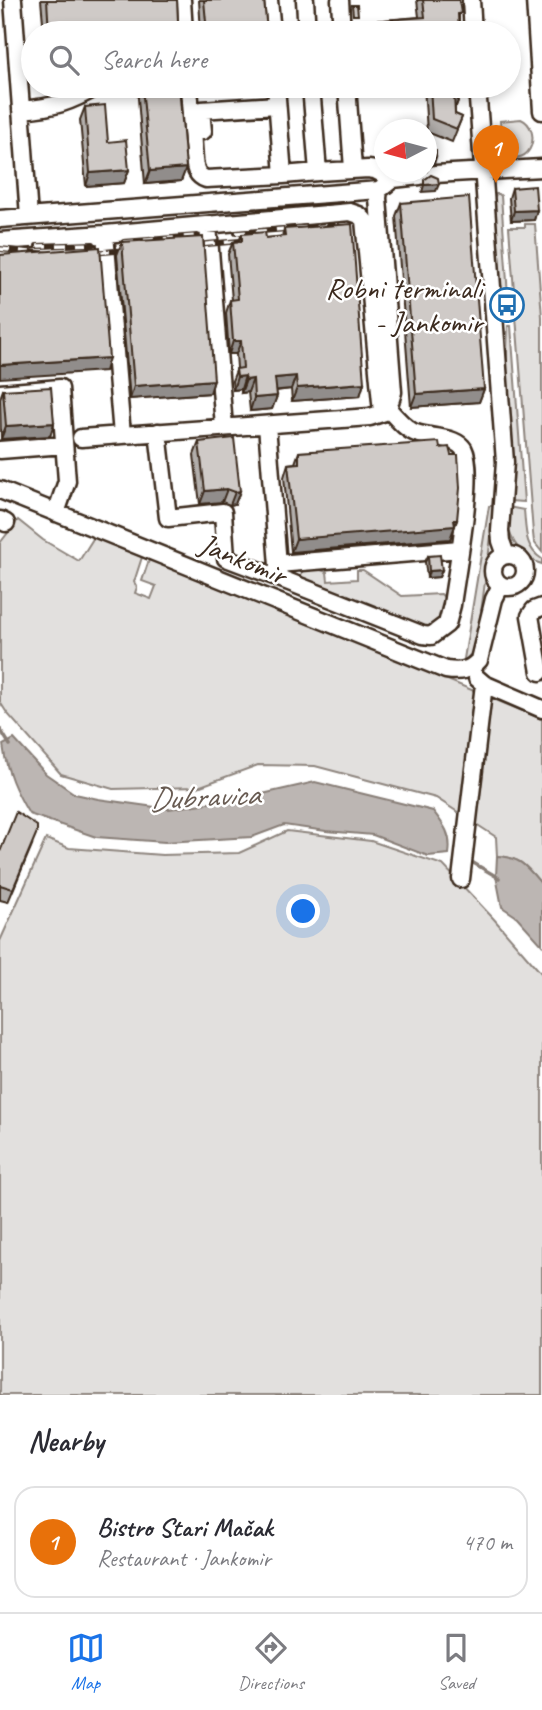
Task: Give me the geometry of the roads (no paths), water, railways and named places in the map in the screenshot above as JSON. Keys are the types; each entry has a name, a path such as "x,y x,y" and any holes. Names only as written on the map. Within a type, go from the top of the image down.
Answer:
{"street":[{"path":"13,0 21,98"},
{"path":"182,0 183,21"},
{"path":"269,0 271,21"},
{"path":"305,0 306,21"},
{"path":"340,0 341,21"},
{"path":"471,0 472,21"},
{"path":"535,0 542,111"},
{"path":"21,98 29,217"},
{"path":"22,110 50,107 75,98"},
{"path":"190,98 196,171 206,179 374,170"},
{"path":"277,98 283,175"},
{"path":"312,98 318,172"},
{"path":"348,98 353,169"},
{"path":"478,98 505,461 500,531 506,555"},
{"path":"206,179 201,110 277,105"},
{"path":"437,174 542,168"},
{"path":"0,219 379,190 389,182"},
{"path":"81,438 370,417 385,411 393,392 379,190"},
{"path":"0,241 350,212 359,215 364,220 385,411 413,433 453,442 461,446 467,455 468,485 452,606 447,624 431,636 423,635 278,571 226,558 223,512 168,518 159,432"},
{"path":"208,225 224,428"},
{"path":"105,234 122,435"},
{"path":"0,393 60,388 67,481 55,513"},
{"path":"267,425 278,571"},
{"path":"0,450 64,445"},
{"name":"Jankomir","path":"0,490 438,668 467,670"},
{"path":"278,571 460,549"},
{"path":"506,555 518,558 534,573 519,585 509,588 495,580 493,569 498,559 506,555"},
{"path":"500,585 490,612 480,657 473,667 467,670 484,684 542,709"},
{"path":"540,672 530,616 534,610 542,607"},
{"path":"461,879 484,684"}],"waterway":[{"name":"Dubravica","path":"0,729 10,745"},
{"name":"Dubravica","path":"470,861 499,878"}],"railway":[{"path":"236,233 337,225"},
{"path":"124,242 197,236"},
{"path":"185,246 251,240"},
{"path":"37,246 93,244"},
{"path":"0,249 49,254"},
{"path":"80,254 139,249"}],"place":[{"name":"Bistro Stari Mačak","path":"496,183"},
{"name":"Robni terminali - Jankomir","path":"507,305"}]}
